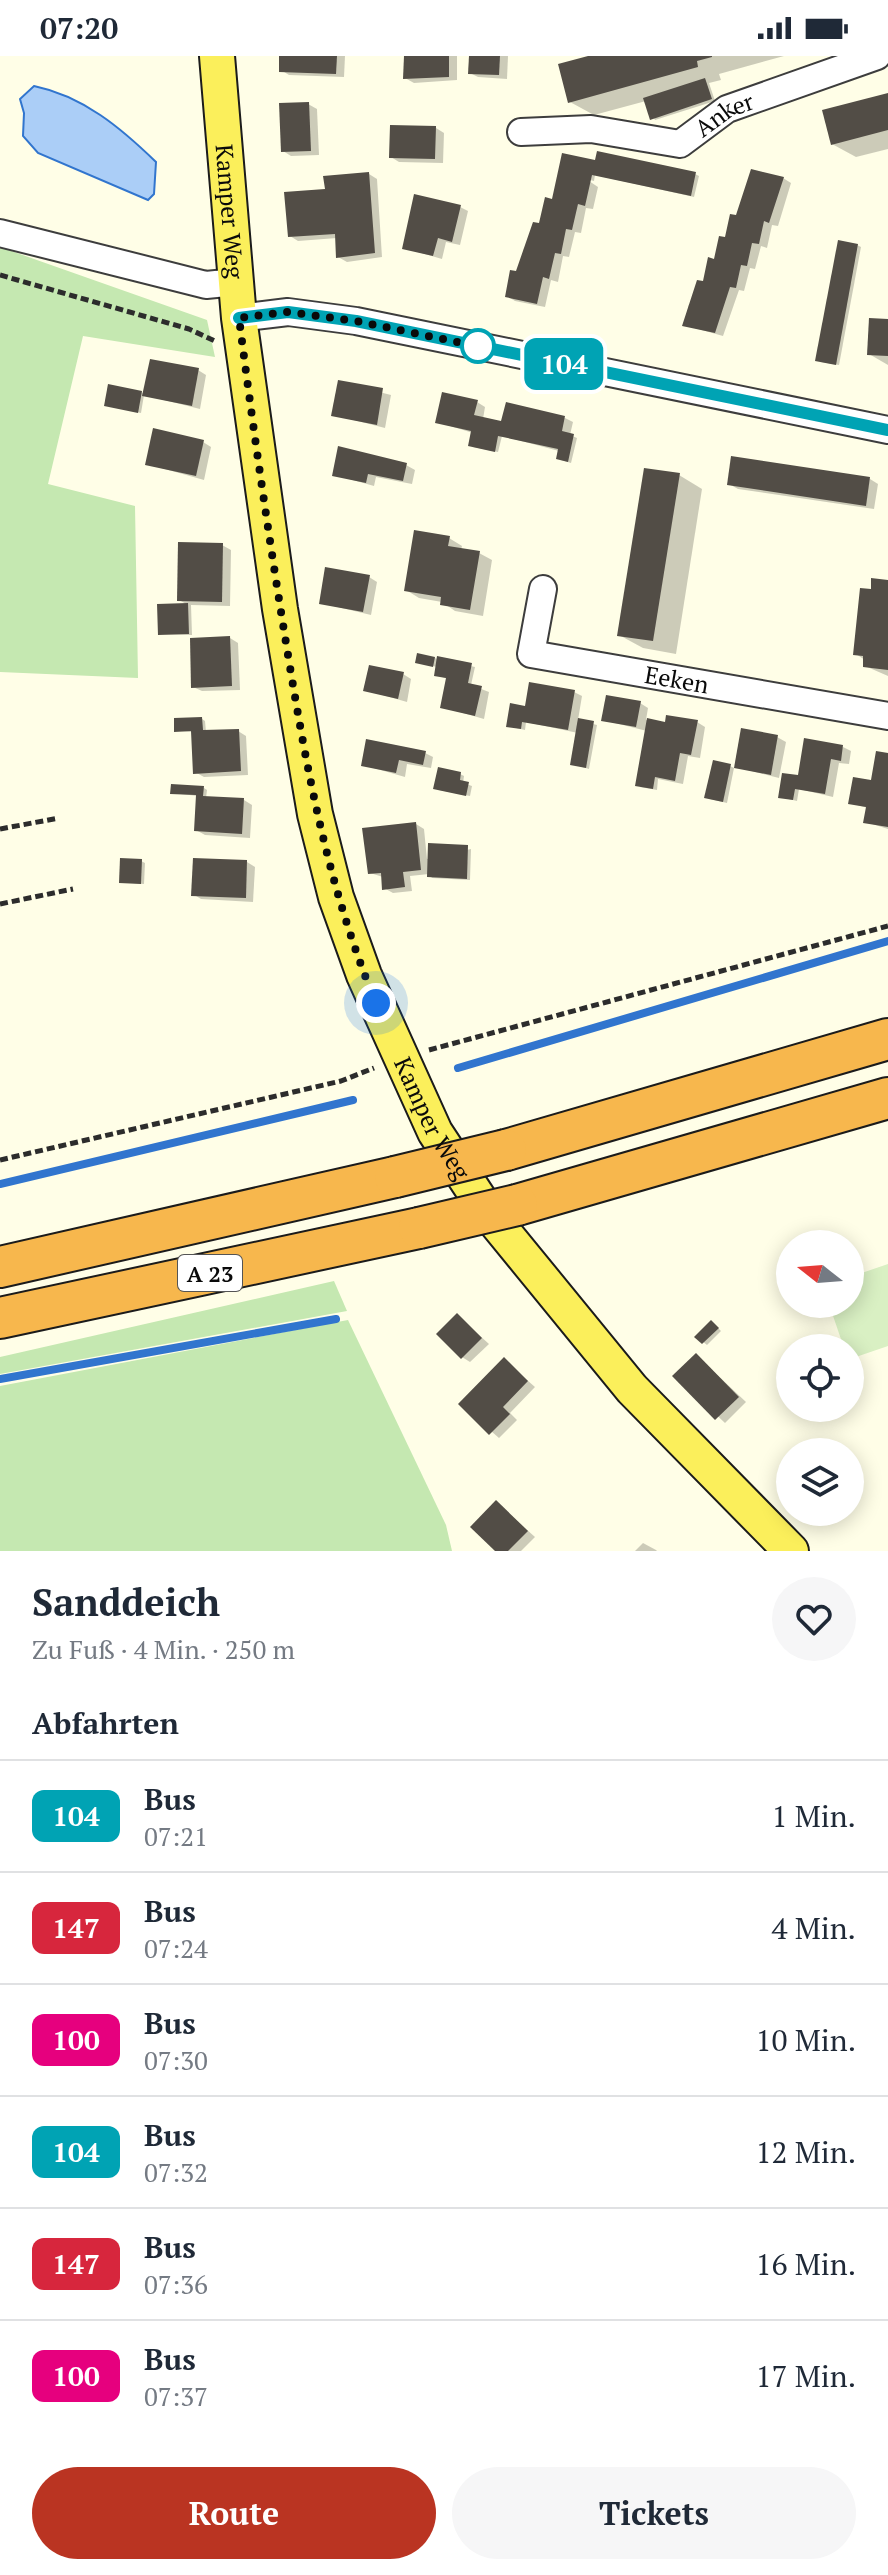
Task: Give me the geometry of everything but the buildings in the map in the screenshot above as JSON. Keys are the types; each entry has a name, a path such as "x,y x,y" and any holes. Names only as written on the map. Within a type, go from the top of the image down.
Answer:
{"highway":[{"name":"A 23","path":"0,1267 506,1150 888,1039"},
{"name":"A 23","path":"0,1318 517,1205 888,1098"}],"main road":[{"name":"Kamper Weg","path":"217,56 241,333 280,609 315,814 336,897 399,1058 435,1132 489,1214 632,1389 791,1551"}],"street":[{"name":"Anker","path":"521,132 591,129 680,144 727,109 877,56"},
{"path":"0,233 206,285 236,282"},
{"path":"241,333 288,312 356,321 888,430"},
{"name":"Eeken","path":"543,589 531,654 888,716"}],"path":[{"path":"0,275 189,329 241,333"},
{"path":"0,829 59,818"},
{"path":"0,904 73,889"},
{"path":"0,1160 341,1081 399,1058 888,926"}],"green space":[{"path":"0,247 207,320 215,357 83,336 48,484 135,506 138,678 0,672"},
{"path":"888,1264 888,1346 864,1354 864,1334 839,1334 834,1318 864,1318 864,1272"},
{"path":"334,1281 347,1311 0,1374 0,1357"},
{"path":"348,1320 446,1525 452,1551 0,1551 0,1386"}],"water":[{"path":"34,86 85,105 143,149 156,162 154,194 148,200 38,153 23,136 24,113 20,99"}],"waterway":[{"path":"458,1068 888,941"},
{"path":"0,1184 353,1100"},
{"path":"0,1379 336,1319"}],"bus line":[{"name":"104","path":"239,318 288,312 356,321 888,430"}],"route":[{"path":"376,1003 336,897 315,814 280,609 239,318 288,312 356,321 481,347 478,346"}]}
